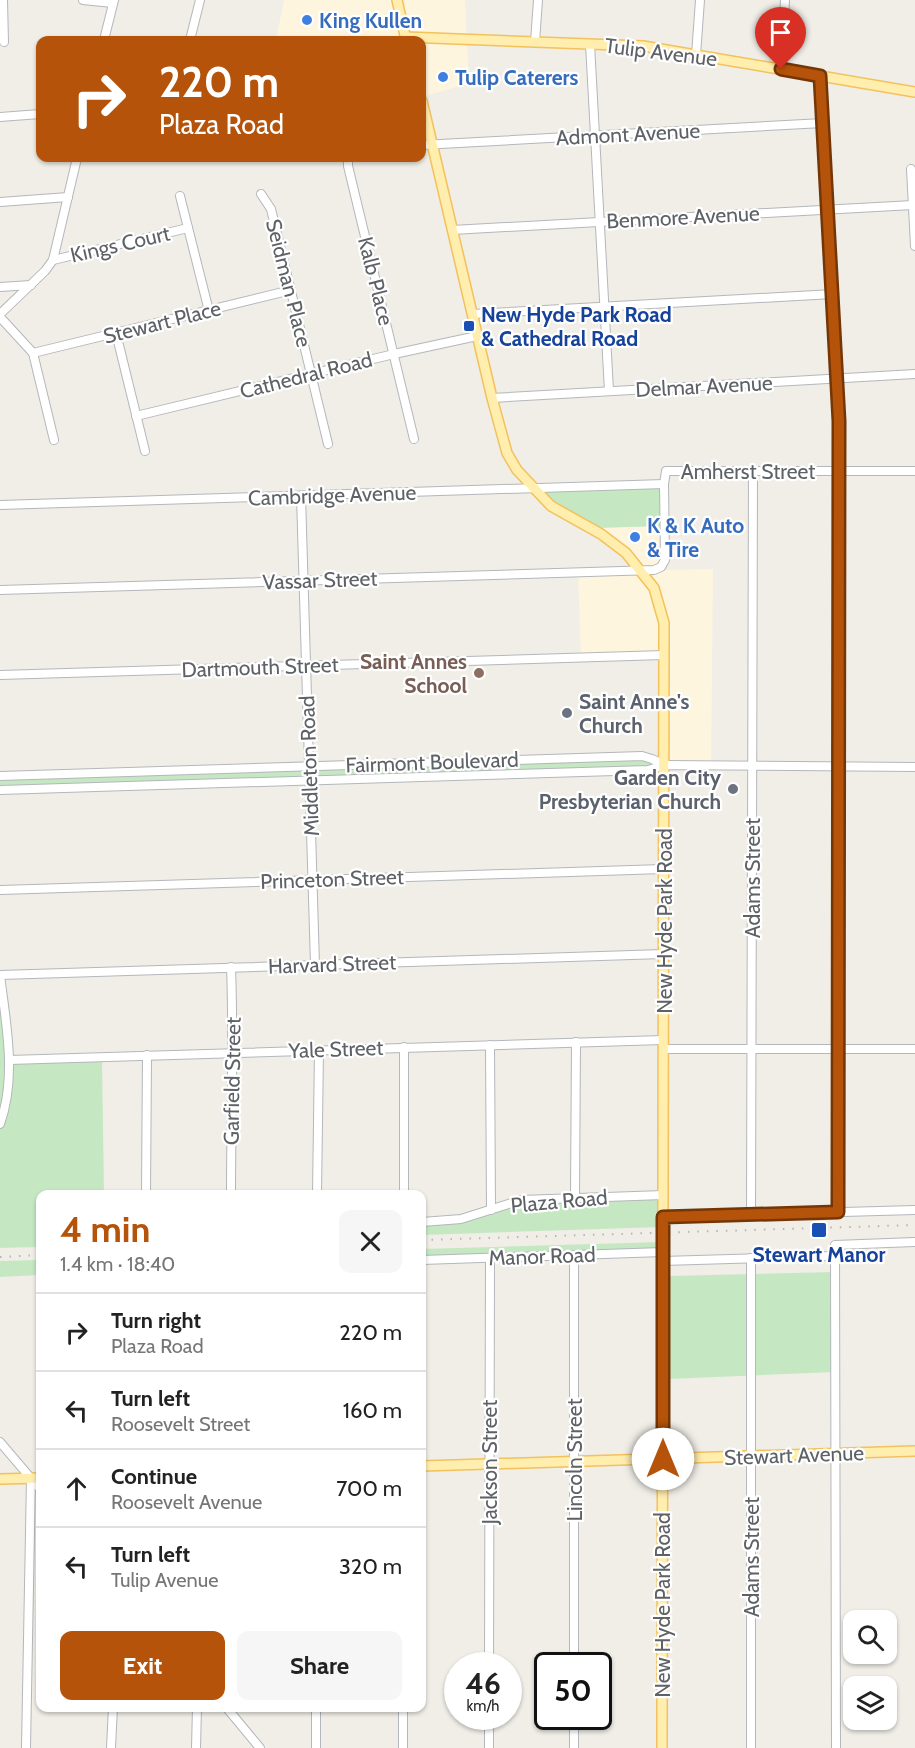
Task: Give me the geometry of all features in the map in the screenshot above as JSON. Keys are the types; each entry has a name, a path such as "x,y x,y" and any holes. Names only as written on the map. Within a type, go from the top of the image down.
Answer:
{"main road":[{"path":"397,0 405,36"},
{"name":"Tulip Avenue","path":"426,39 643,46 915,92"},
{"name":"New Hyde Park Road","path":"426,117 507,453 517,470 533,489 558,511 613,542 640,570 654,588 664,623 662,1748"},
{"name":"Stewart Avenue","path":"426,1466 915,1452"},
{"path":"0,1479 36,1478"}],"street":[{"path":"3,0 4,42"},
{"path":"82,0 114,1 105,36"},
{"path":"191,36 201,0"},
{"path":"535,42 538,0"},
{"path":"696,55 700,0"},
{"path":"781,69 785,0"},
{"path":"590,44 609,391"},
{"path":"820,76 839,432 838,1212"},
{"path":"0,117 36,114"},
{"name":"Admont Avenue","path":"426,145 823,123"},
{"path":"54,440 33,353 0,315 45,271 52,260 76,162"},
{"name":"Kalb Place","path":"348,162 414,439"},
{"path":"911,169 915,246"},
{"name":"Seidman Place","path":"261,194 271,209 328,444"},
{"path":"0,202 68,196"},
{"path":"180,196 209,311"},
{"name":"Benmore Avenue","path":"452,230 913,205"},
{"name":"Kings Court","path":"52,260 188,228"},
{"path":"0,287 31,285"},
{"name":"Stewart Place","path":"33,353 291,291"},
{"path":"473,314 833,294"},
{"path":"116,333 145,451"},
{"name":"Cathedral Road","path":"136,416 477,336"},
{"name":"Delmar Avenue","path":"492,398 915,374"},
{"name":"Adams Street","path":"751,1214 753,470"},
{"name":"Amherst Street","path":"664,484 666,471 915,471"},
{"path":"640,570 654,570 661,567 665,560 664,484"},
{"name":"Cambridge Avenue","path":"0,505 664,484"},
{"name":"Middleton Road","path":"301,496 315,965"},
{"name":"Vassar Street","path":"0,590 640,570"},
{"name":"Dartmouth Street","path":"0,675 664,655"},
{"name":"Fairmont Boulevard","path":"0,776 642,756 665,765"},
{"path":"665,765 915,767"},
{"name":"Fairmont Boulevard","path":"0,790 648,770 665,765"},
{"name":"Princeton Street","path":"0,890 663,869"},
{"name":"Harvard Street","path":"0,975 663,954"},
{"name":"Garfield Street","path":"231,967 231,1190"},
{"path":"0,975 9,1060 8,1097 0,1124"},
{"path":"575,1197 576,1042"},
{"name":"Yale Street","path":"9,1060 576,1042 752,1049 915,1049"},
{"path":"490,1045 491,1210"},
{"path":"404,1047 404,1190"},
{"path":"317,1190 319,1050"},
{"path":"146,1190 147,1055"},
{"name":"Plaza Road","path":"426,1222 461,1219 521,1200 663,1195"},
{"path":"663,1217 915,1210"},
{"path":"836,1748 835,1245 915,1242"},
{"name":"Manor Road","path":"426,1260 574,1256 751,1258 835,1256"},
{"name":"Lincoln Street","path":"574,1256 574,1652"},
{"name":"Jackson Street","path":"489,1652 490,1258"},
{"name":"Adams Street","path":"751,1258 751,1748"},
{"path":"0,1442 36,1478 26,1748"},
{"path":"111,1748 113,1712"},
{"path":"196,1748 197,1712"},
{"path":"231,1712 260,1748"},
{"path":"316,1712 316,1748"},
{"path":"403,1712 403,1748"},
{"path":"489,1730 489,1748"},
{"path":"574,1730 574,1748"}],"shaded area":[{"path":"284,0 465,0 469,83 426,96 426,36 277,36"},
{"path":"663,526 664,570 713,569 711,765 664,764 661,657 581,659 578,573 641,570 594,528"}],"green space":[{"path":"662,486 663,526 594,528 566,513 538,491"},
{"path":"650,760 653,762 649,766 321,777 318,773 321,770"},
{"path":"300,770 303,773 300,777 0,787 0,780"},
{"path":"0,986 9,1062 102,1060 104,1190 36,1190 36,1247 0,1248"},
{"path":"661,1194 661,1227 426,1235 426,1222 461,1220 518,1201"},
{"path":"662,1242 662,1251 426,1259 426,1249"},
{"path":"36,1260 36,1275 0,1277 0,1261"},
{"path":"832,1272 834,1372 669,1379 670,1276"}],"railway":[{"path":"426,1240 915,1225"},
{"path":"0,1257 36,1255"}],"place":[{"name":"King Kullen","path":"307,20"},
{"name":"Tulip Caterers","path":"443,77"},
{"name":"New Hyde Park Road & Cathedral Road","path":"469,326"},
{"name":"K & K Auto & Tire","path":"635,537"},
{"name":"Saint Annes School","path":"479,673"},
{"name":"Saint Anne's Church","path":"567,713"},
{"name":"Garden City Presbyterian Church","path":"733,789"},
{"name":"Stewart Manor","path":"819,1230"}],"route":[{"path":"663,1459 663,1217 838,1212 836,1173 839,404 820,76 781,69"}]}
